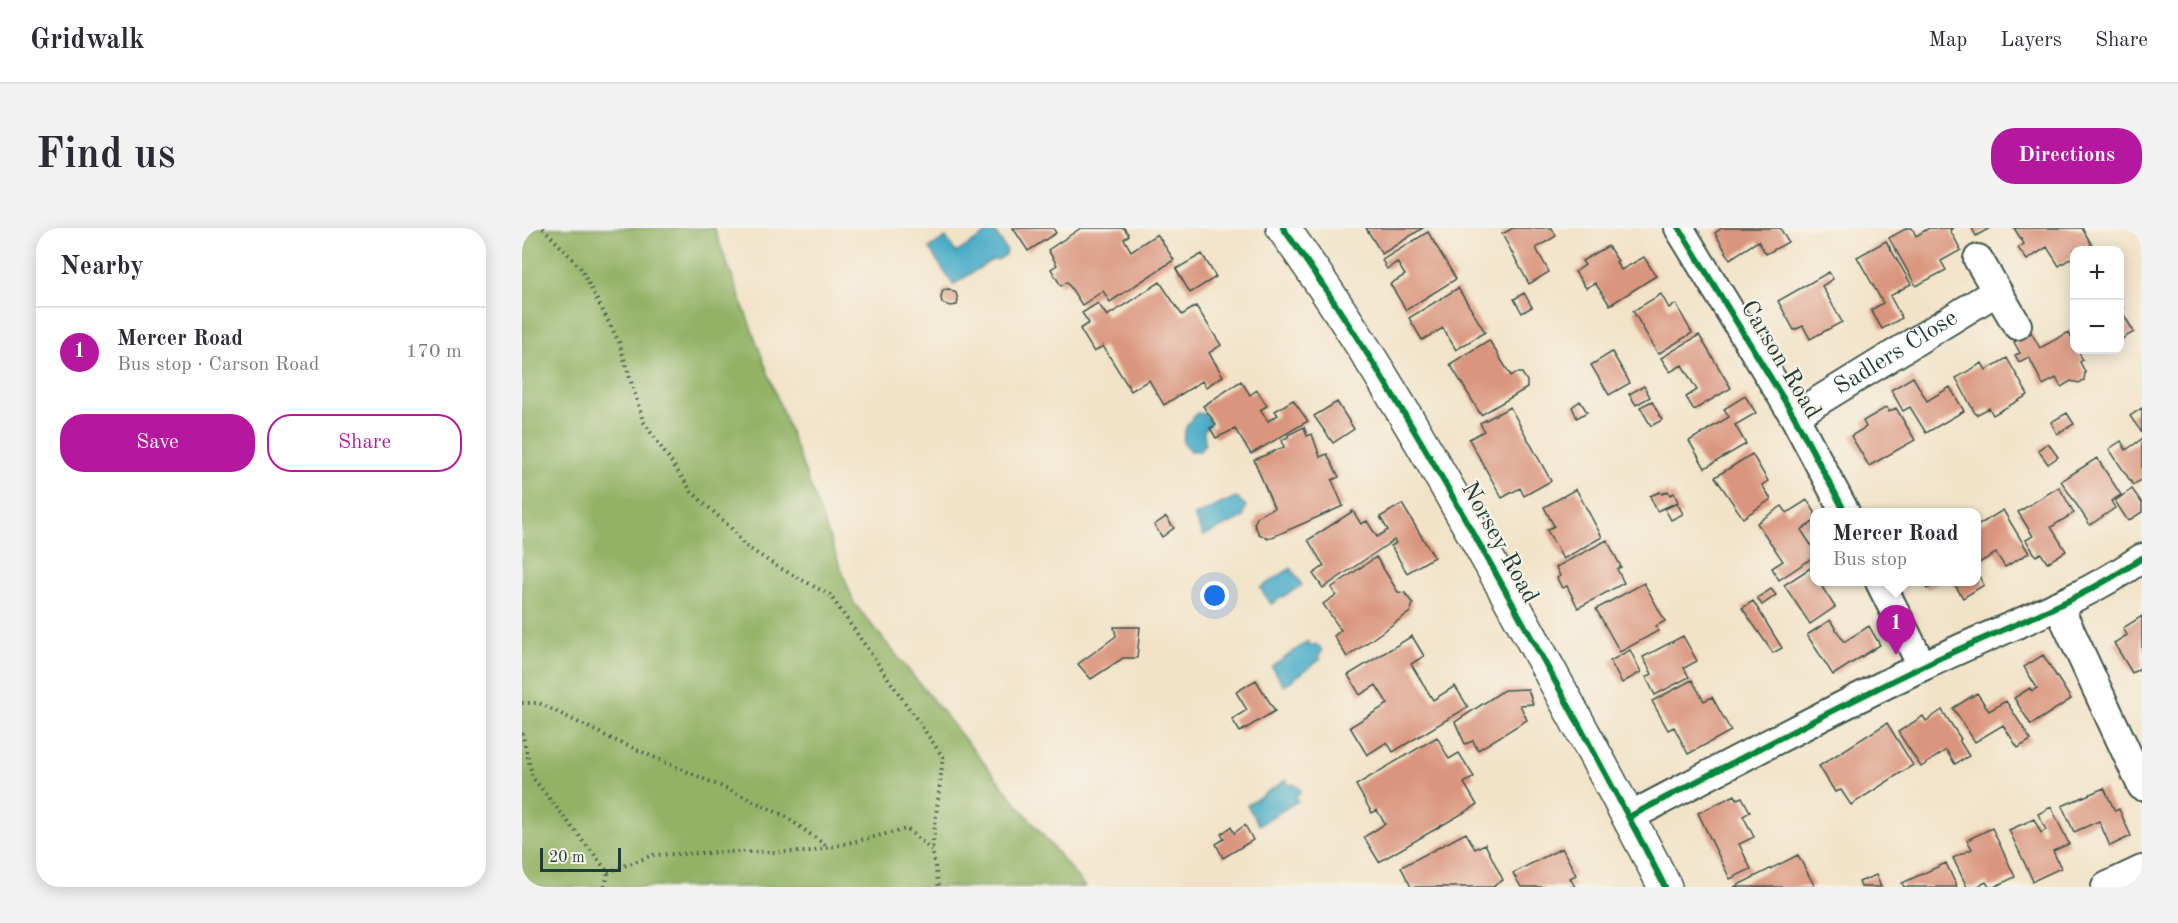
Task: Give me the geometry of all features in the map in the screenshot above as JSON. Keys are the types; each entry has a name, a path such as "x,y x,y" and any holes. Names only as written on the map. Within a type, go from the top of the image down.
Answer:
{"street":[{"name":"Norsey Road","path":"1283,228 1319,278 1400,407 1482,547 1665,887"},
{"name":"Carson Road","path":"1679,228 1794,416 1842,508"},
{"path":"1978,260 2018,325"},
{"name":"Sadlers Close","path":"1794,416 1997,291"},
{"path":"1629,817 1922,666 2058,605 2127,569 2142,558"},
{"path":"1882,586 1922,666"},
{"path":"2058,605 2142,786"},
{"path":"2106,887 2142,870"}],"path":[{"path":"543,228 579,267 619,342 643,421 692,492 731,528 744,545 778,567 830,595 943,757 932,850 939,887"},
{"path":"522,703 539,703 612,739 743,796 785,816 829,847"},
{"path":"522,733 533,777 608,872"},
{"path":"608,872 653,855 810,852 907,829 932,850"},
{"path":"604,887 608,872"}],"green space":[{"path":"522,228 714,228 854,603 1085,887 522,887"}],"water":[{"path":"993,229 1007,251 1005,256 992,260 953,285 929,248 946,237 956,253"},
{"path":"1198,413 1204,414 1209,419 1210,425 1204,430 1205,443 1200,451 1190,451 1183,443 1184,434 1189,423"},
{"path":"1236,497 1246,506 1244,517 1203,536 1194,516"},
{"path":"1291,568 1302,585 1271,604 1260,588"},
{"path":"1308,641 1311,646 1315,644 1319,646 1322,651 1318,657 1321,659 1284,686 1272,667"},
{"path":"1286,780 1289,785 1294,784 1300,789 1299,794 1295,797 1298,801 1259,825 1247,805"}],"building":[{"path":"1013,228 1053,228 1056,233 1028,251"},
{"path":"1081,228 1124,228 1129,235 1124,239 1131,251 1157,234 1174,260 1110,302 1103,291 1082,305 1067,282 1061,286 1051,269 1057,265 1048,250"},
{"path":"1366,228 1423,228 1382,254"},
{"path":"1513,228 1552,228 1556,236 1536,248 1549,272 1529,284 1502,234"},
{"path":"1722,228 1780,228 1788,242 1766,254 1758,241 1730,259 1715,233"},
{"path":"1907,228 1912,228 1916,236 1929,228 1954,228 1950,230 1961,250 1941,261 1946,270 1916,286 1889,238"},
{"path":"1972,228 1990,228 1976,236"},
{"path":"2014,228 2082,228 2092,245 2070,246 2070,259 2059,266 2047,247 2027,260 2018,248 2024,244"},
{"path":"1428,232 1456,279 1406,310 1390,284 1405,275 1397,262 1387,269 1382,260"},
{"path":"1886,241 1911,284 1890,296 1902,318 1882,329 1871,310 1883,303 1857,257"},
{"path":"1608,246 1621,270 1644,257 1656,276 1610,305 1595,283 1586,288 1575,272 1585,265 1582,261"},
{"path":"1202,254 1216,277 1190,293 1176,269"},
{"path":"1829,272 1833,279 1822,286 1842,322 1810,339 1803,326 1794,330 1778,301"},
{"path":"1160,282 1182,315 1196,306 1221,345 1209,353 1223,376 1206,387 1202,381 1164,405 1149,380 1131,391 1103,346 1094,352 1080,329 1089,323 1082,313 1098,303 1107,316"},
{"path":"1458,288 1485,332 1456,350 1443,328 1422,340 1409,318"},
{"path":"949,289 956,293 957,305 950,306 942,303 943,290"},
{"path":"1524,293 1532,307 1522,313 1514,299"},
{"path":"1661,294 1669,308 1676,304 1692,333 1658,354 1633,311"},
{"path":"2124,315 2134,332 2124,338"},
{"path":"2031,332 2040,348 2069,332 2070,354 2080,354 2083,360 2080,362 2085,372 2084,380 2079,383 2071,381 2061,387 2056,378 2043,385 2029,357 2019,362 2015,355 2020,353 2014,342"},
{"path":"1699,335 1731,388 1694,410 1686,397 1697,390 1682,365 1670,372 1661,358"},
{"path":"1489,340 1511,376 1522,373 1527,381 1527,388 1481,415 1450,364"},
{"path":"1612,352 1630,383 1609,395 1591,365"},
{"path":"2007,358 2028,395 1993,415 1989,408 1976,415 1956,378 1982,363 1986,370"},
{"path":"1913,377 1927,401 1950,387 1964,411 1926,433 1910,407 1903,411 1891,390"},
{"path":"1241,381 1250,395 1257,390 1267,406 1260,410 1268,421 1278,415 1275,411 1293,400 1308,421 1251,454 1235,429 1216,438 1210,428 1216,425 1203,406"},
{"path":"1644,386 1650,397 1636,405 1629,394"},
{"path":"1745,396 1756,413 1735,425 1746,444 1705,468 1689,441 1729,417 1724,409"},
{"path":"1580,401 1587,412 1577,418 1572,407"},
{"path":"1652,401 1662,420 1651,426 1640,407"},
{"path":"1337,402 1354,429 1333,443 1314,416"},
{"path":"1510,407 1551,481 1524,496 1520,488 1502,498 1469,439 1484,431 1480,423"},
{"path":"1887,407 1889,412 1896,408 1915,440 1869,466 1851,436 1866,427 1863,421"},
{"path":"2142,408 2142,433 2130,416"},
{"path":"2067,413 2074,424 2057,434 2051,422"},
{"path":"1304,427 1307,436 1312,434 1320,457 1327,454 1339,477 1332,480 1343,506 1268,539 1259,534 1254,524 1258,516 1274,508 1254,460 1284,447 1282,440"},
{"path":"2142,439 2142,479 2133,485 2109,449 2121,441 2126,450"},
{"path":"2048,443 2058,457 2048,464 2038,450"},
{"path":"1752,454 1768,481 1762,485 1771,499 1743,518 1715,477"},
{"path":"2097,458 2121,495 2111,501 2115,508 2090,525 2061,481"},
{"path":"2059,487 2074,513 2051,527 2066,551 2047,563 2041,553 2036,556 2026,540 2033,536 2018,512"},
{"path":"1576,489 1602,537 1563,559 1547,530 1554,526 1544,507"},
{"path":"2132,489 2142,503 2142,512 2128,521 2115,501"},
{"path":"1668,491 1670,495 1674,493 1678,502 1657,511 1650,496"},
{"path":"1807,500 1812,508 1810,508 1810,524 1801,530 1810,544 1810,559 1779,580 1772,568 1783,561 1757,523 1782,506 1787,513"},
{"path":"1677,503 1683,514 1671,520 1665,509"},
{"path":"1402,504 1434,557 1407,573 1391,546 1396,543 1394,540 1323,588 1313,574 1324,566 1308,540 1353,511 1361,524 1367,521 1377,537 1388,530 1380,517"},
{"path":"2003,510 2029,553 2005,567 1996,553 1981,562 1981,524"},
{"path":"1166,517 1174,528 1162,537 1154,525"},
{"path":"1607,540 1621,567 1617,569 1624,583 1578,608 1567,586 1562,588 1557,578 1560,576 1556,567"},
{"path":"1376,557 1398,592 1405,593 1413,604 1410,612 1347,657 1334,636 1341,630 1323,604 1336,595 1331,588"},
{"path":"1810,568 1810,586 1824,586 1822,587 1835,607 1810,624 1784,585"},
{"path":"1981,580 1984,585 1963,598 1956,586 1981,586"},
{"path":"1644,583 1665,621 1656,626 1658,631 1620,652 1596,609"},
{"path":"1771,589 1776,595 1762,605 1757,598"},
{"path":"1753,601 1782,648 1773,653 1742,608"},
{"path":"2142,616 2142,667 2132,673 2114,643 2127,635 2123,628"},
{"path":"1830,620 1844,642 1869,626 1880,645 1833,675 1807,635"},
{"path":"1114,627 1140,627 1137,658 1123,658 1091,679 1078,664 1116,636"},
{"path":"1412,636 1424,656 1411,664 1433,700 1455,686 1468,707 1393,752 1387,742 1367,755 1350,727 1388,704 1376,685 1360,695 1348,675"},
{"path":"1683,636 1697,661 1684,668 1689,677 1655,695 1646,677 1652,674 1643,657"},
{"path":"1630,650 1641,672 1622,683 1610,661"},
{"path":"2043,655 2071,699 2031,725 2014,698 2030,688 2032,691 2037,688 2024,667"},
{"path":"1256,680 1275,711 1240,732 1232,719 1247,710 1236,692"},
{"path":"1692,680 1704,701 1712,697 1731,731 1688,754 1674,727 1668,730 1652,701"},
{"path":"1528,689 1533,704 1520,705 1527,720 1478,750 1473,741 1465,744 1455,722 1504,690"},
{"path":"1977,693 1989,711 2006,701 2031,740 2018,748 2003,725 1975,742 1953,708"},
{"path":"1942,710 1969,756 1955,764 1946,750 1921,767 1898,732 1923,716 1926,721"},
{"path":"1887,723 1913,765 1851,805 1841,790 1835,792 1819,766"},
{"path":"1437,737 1449,759 1459,753 1474,777 1464,783 1477,805 1379,862 1364,837 1385,824 1377,810 1372,813 1356,785"},
{"path":"2104,788 2115,811 2119,809 2131,836 2110,846 2099,821 2074,832 2062,806"},
{"path":"1735,795 1737,799 1742,797 1750,812 1743,816 1754,837 1739,844 1751,869 1730,879 1698,813"},
{"path":"2051,807 2069,844 2053,851 2061,868 2033,881 2009,830 2034,819 2041,833 2046,830 2038,814"},
{"path":"1245,825 1253,840 1223,858 1216,844 1224,839 1221,834 1231,827 1234,833"},
{"path":"1992,828 2015,877 1994,887 1989,887 1986,882 1976,887 1967,887 1953,858 1972,849 1967,840"},
{"path":"1466,833 1475,849 1485,844 1503,880 1494,885 1495,887 1411,887 1401,867"},
{"path":"1562,848 1576,875 1570,878 1575,887 1521,887 1513,873"},
{"path":"1798,855 1815,887 1734,887"},
{"path":"1946,863 1957,887 1904,887 1902,883"},
{"path":"1876,875 1881,887 1861,887 1859,882"}],"cycle path":[{"path":"1283,228 1378,371 1437,470 1576,719 1665,887"},
{"path":"1679,228 1794,416 1843,508"},
{"path":"1629,817 1884,685 2062,604 2142,558"}],"place":[{"name":"Mercer Road","path":"1896,655"}]}
